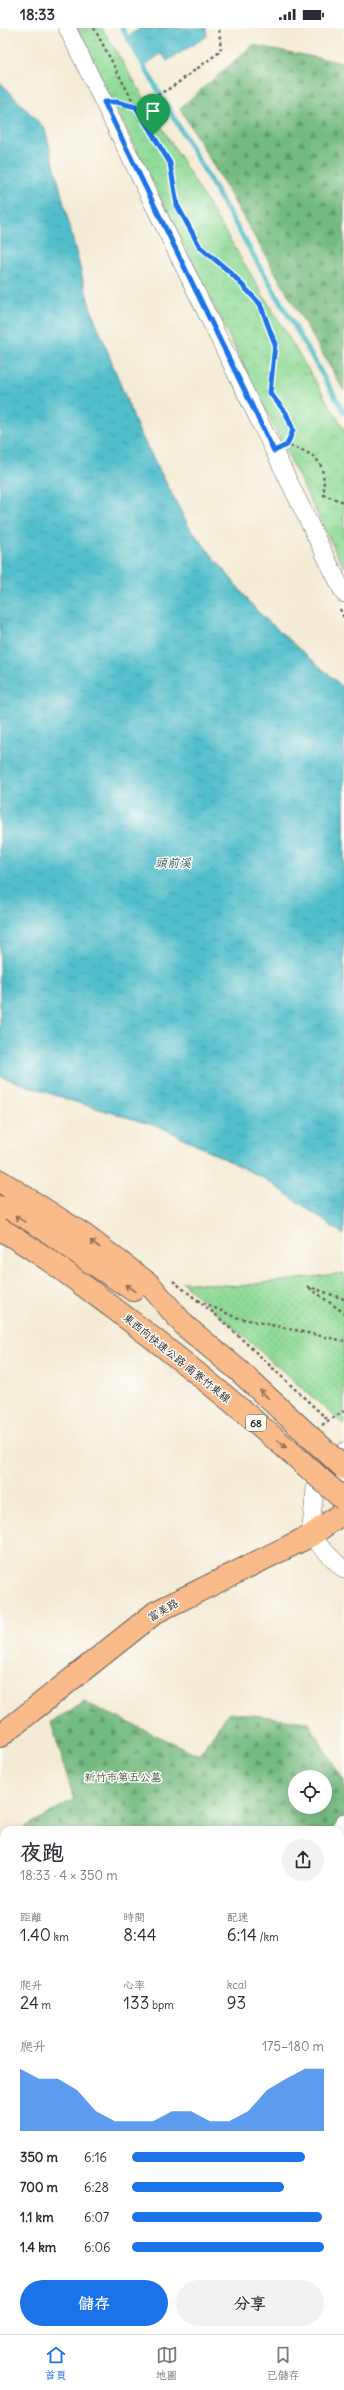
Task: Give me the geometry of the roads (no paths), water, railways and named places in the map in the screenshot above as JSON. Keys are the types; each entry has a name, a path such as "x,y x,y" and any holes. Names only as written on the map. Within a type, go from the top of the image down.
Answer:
{"main road":[{"path":"0,1181 84,1235 149,1284 185,1326"},
{"name":"68","path":"0,1207 100,1268 185,1326 238,1370 344,1468"},
{"name":"東西向快速公路 南寮竹東線","path":"0,1229 85,1287 166,1347 296,1456 344,1500"},
{"path":"0,1248 49,1274 166,1347"},
{"name":"富美路","path":"0,1736 156,1612 310,1536 344,1512"}],"street":[{"path":"67,28 344,594"},
{"path":"344,1451 315,1489 310,1536 344,1570"}],"water":[{"path":"141,28 206,28 207,36 167,61 162,53 144,66 127,37"},
{"name":"頭前溪","path":"0,82 45,129 90,307 138,429 189,527 258,612 344,688 344,1235 267,1180 163,1128 72,1101 0,1076"}],"waterway":[{"path":"122,28 344,412"}],"park label":[{"name":"新竹市第五公墓","path":"123,1777"}]}
